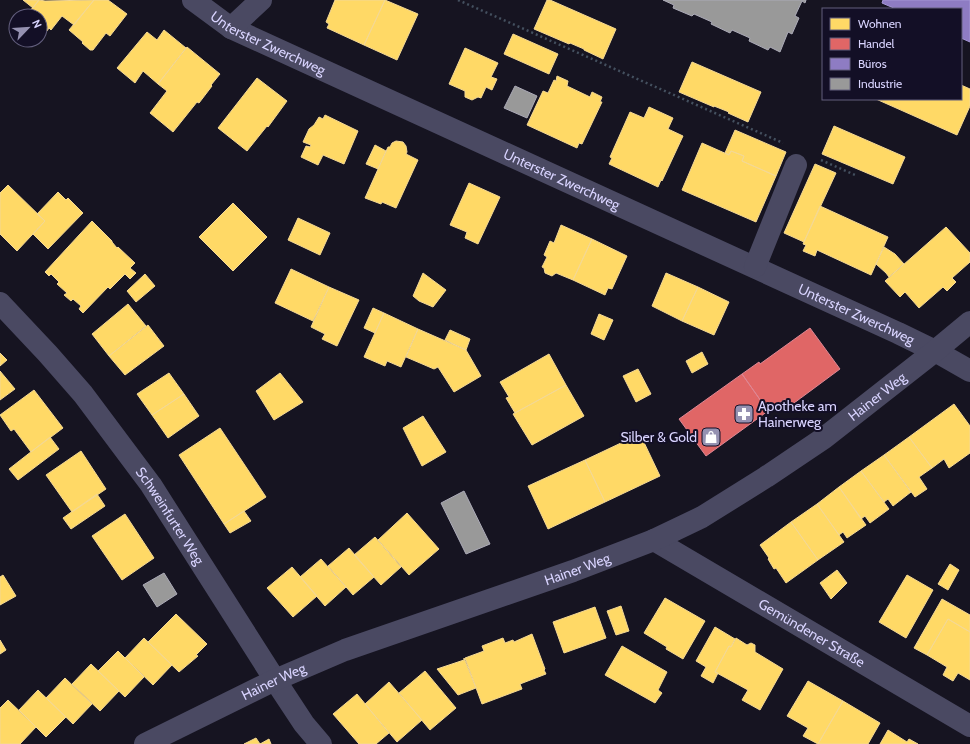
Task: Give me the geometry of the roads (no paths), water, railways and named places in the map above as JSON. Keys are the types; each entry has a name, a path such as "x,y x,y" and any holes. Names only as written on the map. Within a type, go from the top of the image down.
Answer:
{"street":[{"name":"Unterster Zwerchweg","path":"193,0 231,28 898,333 935,351 970,371"},
{"path":"231,28 261,0"},
{"path":"755,268 796,165"},
{"name":"Schweinfurter Weg","path":"0,303 83,394 151,485 275,680 304,724 321,744"},
{"name":"Hainer Weg","path":"145,744 275,680 345,650 573,571 654,540 702,517 773,473 824,438 970,322"},
{"name":"Gemündener Straße","path":"654,540 970,726"}],"place":[{"name":"Apotheke am Hainerweg","path":"744,414"},
{"name":"Silber & Gold","path":"711,437"}]}
